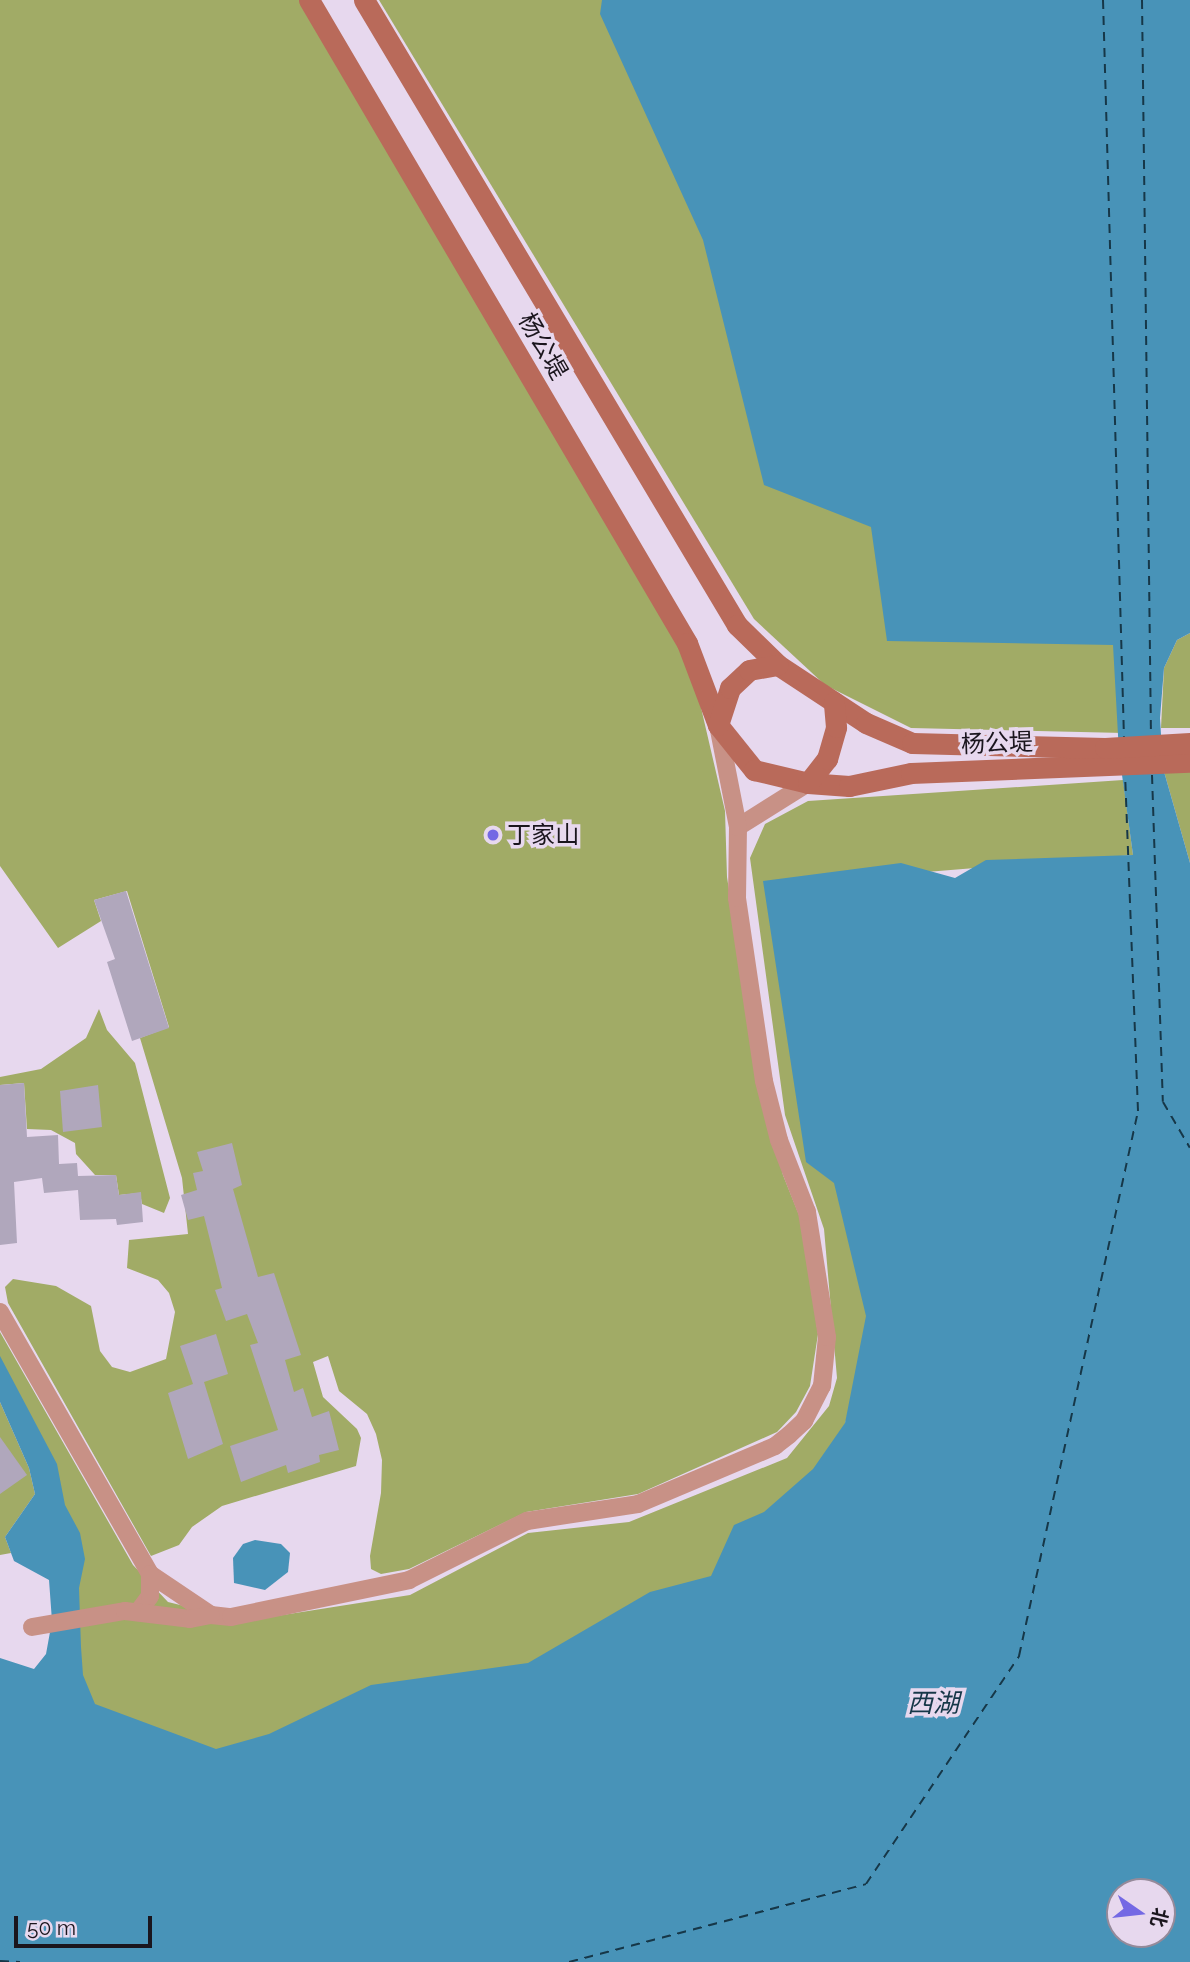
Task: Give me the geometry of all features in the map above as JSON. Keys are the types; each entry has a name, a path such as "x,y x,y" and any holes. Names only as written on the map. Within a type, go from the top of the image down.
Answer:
{"main road":[{"name":"杨公堤","path":"309,0 687,643 718,725 754,770 808,783 849,786 911,773 1184,752"},
{"name":"杨公堤","path":"364,0 737,625 778,665 866,723 912,743 1105,757"},
{"path":"718,725 730,688 749,670 778,665"},
{"path":"808,783 827,759 835,727 834,702"}],"street":[{"path":"32,1627 131,1611 190,1619 211,1615 231,1617 409,1580 527,1521 638,1504 775,1446 804,1422 822,1386 827,1337 807,1212 779,1140 764,1081 737,898 738,827 718,725"},
{"path":"738,827 808,783"},
{"path":"0,1312 150,1574 211,1615"},
{"path":"131,1611 150,1596 150,1574"}],"green space":[{"path":"0,0 300,0 680,642 699,699 725,811 727,877 755,1060 783,1175 801,1220 818,1334 810,1386 796,1412 777,1432 638,1494 526,1512 409,1569 381,1574 371,1569 370,1556 381,1493 382,1460 376,1434 367,1414 339,1391 328,1356 313,1362 323,1397 357,1429 361,1438 356,1466 222,1506 192,1527 179,1545 151,1556 8,1303 5,1287 13,1279 56,1286 91,1306 100,1351 112,1367 130,1372 166,1359 175,1312 169,1293 158,1280 127,1268 129,1240 188,1234 182,1178 140,1038 169,1027 127,891 94,900 101,921 58,948 0,866"},
{"path":"379,0 610,0 1119,638 1124,733 911,728 825,685 754,619"},
{"path":"1190,633 1190,728 1161,728 1164,668 1177,640"},
{"path":"1190,767 1190,863 1163,768"},
{"path":"1123,780 1133,855 767,885 841,1179 871,1322 845,1424 818,1472 713,1580 533,1666 199,1762 83,1699 73,1553 0,1370 0,1332 133,1565 168,1602 245,1621 410,1595 528,1533 629,1522 787,1458 829,1406 837,1378 824,1229 785,1115 750,858 765,824 808,801"},
{"path":"99,1009 107,1030 135,1063 170,1198 164,1213 142,1204 140,1193 119,1195 116,1175 95,1175 76,1154 75,1143 51,1130 27,1129 24,1083 0,1085 0,1077 41,1069 86,1038"},
{"path":"0,1402 29,1468 35,1494 5,1537 11,1553 0,1555"}],"water":[{"name":"西湖","path":"602,0 1190,0 1190,633 1177,640 1164,668 1160,718 1163,768 1190,863 1190,1962 0,1962 0,1658 34,1669 46,1654 52,1621 49,1580 14,1561 5,1537 35,1494 29,1468 0,1402 0,1356 57,1464 65,1505 80,1533 85,1559 79,1588 83,1675 95,1704 216,1749 269,1734 371,1685 528,1663 650,1592 711,1576 734,1525 764,1512 813,1469 845,1423 866,1316 834,1183 806,1162 763,881 901,863 955,878 986,860 1133,855 1119,753 1113,645 887,641 871,527 764,485 703,240 600,14"},
{"path":"255,1540 281,1544 290,1553 288,1572 265,1590 234,1583 233,1558 243,1544"}],"building":[{"path":"126,891 169,1028 132,1041 107,962 115,959 94,900"},
{"path":"24,1083 27,1137 58,1135 59,1164 77,1163 78,1176 116,1175 119,1195 141,1192 143,1222 117,1225 116,1219 80,1220 78,1190 44,1193 42,1178 14,1182 17,1243 0,1245 0,1085"},
{"path":"98,1085 102,1127 63,1132 60,1091"},
{"path":"232,1143 242,1185 233,1189 258,1277 274,1273 301,1355 285,1360 294,1392 303,1388 312,1417 329,1411 339,1450 319,1455 320,1462 288,1473 286,1465 241,1482 230,1446 278,1430 250,1345 258,1343 247,1314 226,1321 215,1290 222,1288 204,1216 188,1220 181,1195 197,1190 193,1173 203,1171 197,1152"},
{"path":"216,1334 228,1374 204,1382 223,1444 188,1459 168,1393 193,1384 180,1346"},
{"path":"0,1437 27,1475 0,1494"}],"ferry route":[{"path":"1103,0 1124,737"},
{"path":"1142,0 1151,734"},
{"path":"569,1962 866,1884 1019,1656 1138,1111 1125,774"},
{"path":"1152,775 1163,1102 1190,1148"},
{"path":"0,1961 20,1962"}],"place":[{"name":"丁家山","path":"493,835"}]}
